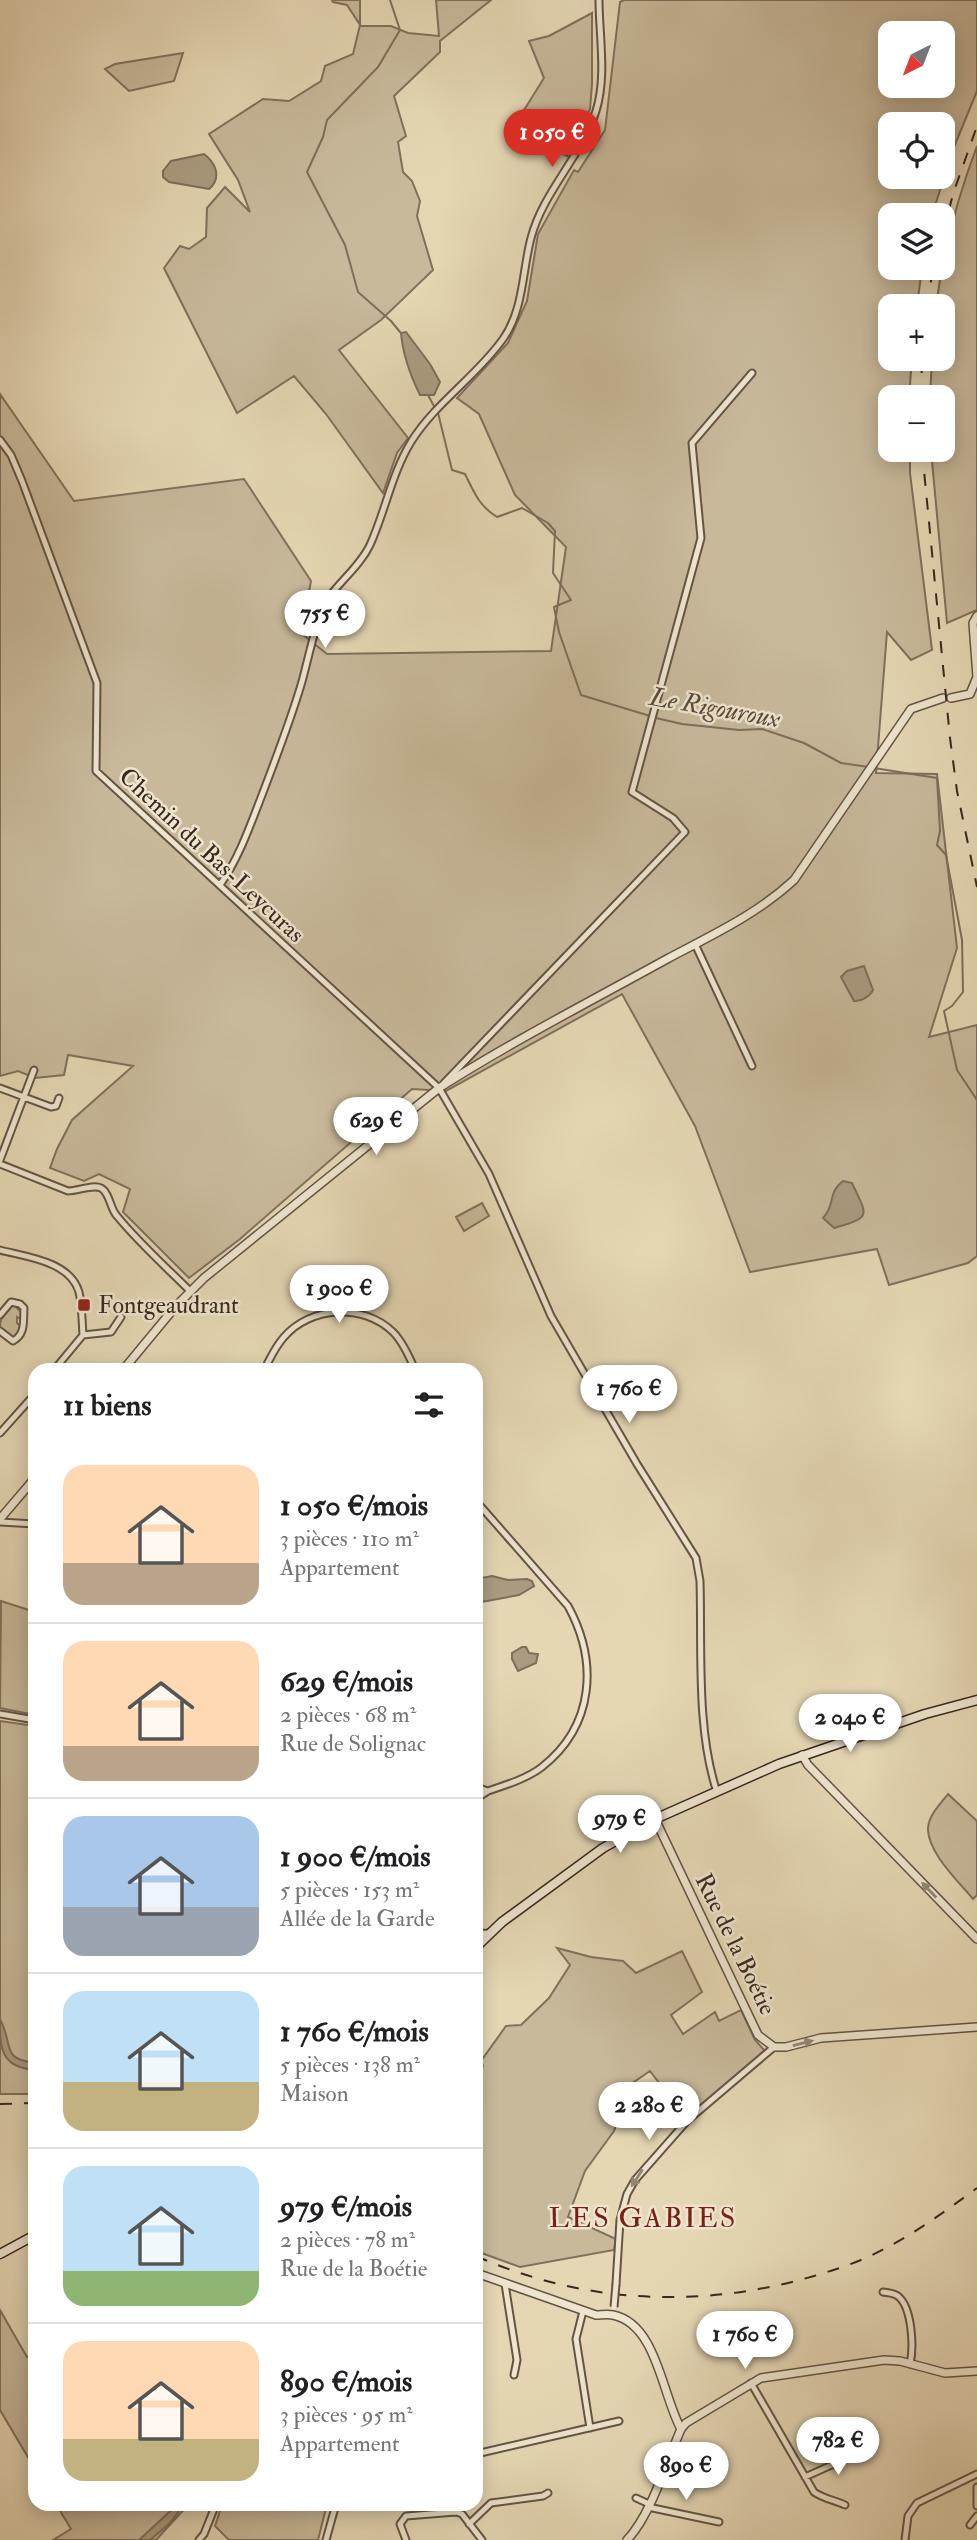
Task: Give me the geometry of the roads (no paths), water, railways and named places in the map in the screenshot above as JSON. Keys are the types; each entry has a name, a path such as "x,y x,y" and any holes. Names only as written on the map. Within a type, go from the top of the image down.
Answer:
{"main road":[{"path":"483,1938 603,1847 655,1819 802,1755 925,1714 977,1700"},
{"path":"0,2254 28,2239"}],"street":[{"path":"220,885 229,873 245,839 266,785 298,696 324,605 359,565 370,546 412,439 485,362 512,324 520,300 531,237 543,207 578,150 596,110 600,84 599,0"},
{"path":"439,1088 685,832 673,818 632,792 701,538 692,443 752,373"},
{"name":"Chemin du Bas-Leycuras","path":"0,440 11,455 22,481 97,683 96,771 439,1088 489,1174 551,1316 637,1464 696,1558 701,1581 704,1736 708,1763 717,1792"},
{"path":"129,1363 190,1292 439,1088 477,1063 748,917 774,899 794,880 911,709 970,694 976,677 973,623 977,616"},
{"path":"695,944 752,1066"},
{"path":"34,1070 0,1162 68,1191 96,1187 104,1191 115,1215 190,1292"},
{"path":"0,1088 51,1107 56,1106 60,1098"},
{"path":"0,1250 58,1267 70,1276 79,1292 83,1335"},
{"path":"0,1315 11,1302 24,1308 23,1331 16,1340 13,1341 0,1331"},
{"path":"268,1363 284,1337 297,1325 318,1315 341,1312 369,1317 393,1332 411,1363"},
{"path":"60,1363 83,1335 111,1332 121,1317"},
{"path":"0,1433 28,1402"},
{"path":"0,1520 28,1487"},
{"path":"483,1509 568,1606 578,1623 587,1656 586,1700 577,1724 566,1741 541,1768 483,1794"},
{"path":"0,1520 28,1523"},
{"path":"0,1714 28,1719"},
{"path":"802,1755 808,1766 977,1939"},
{"path":"483,1789 488,1791"},
{"name":"Rue de la Boétie","path":"655,1819 758,2035 774,2047 786,2047 821,2038 977,2027"},
{"path":"483,1933 488,1933"},
{"path":"613,2311 620,2220 627,2194 635,2180 687,2121 774,2047"},
{"path":"483,2275 596,2315 613,2311"},
{"path":"505,2284 517,2360 514,2375"},
{"path":"883,2292 895,2294 902,2299 914,2340 910,2364"},
{"path":"583,2311 576,2339 590,2428"},
{"path":"613,2311 648,2343 681,2428"},
{"path":"627,2540 635,2532 681,2428 692,2418 751,2383 778,2374 884,2360 944,2373 977,2371"},
{"path":"751,2383 814,2492 822,2498 845,2505"},
{"path":"483,2452 619,2421"},
{"path":"805,2477 845,2459 851,2451"},
{"path":"905,2540 908,2516 917,2503 974,2476 977,2506"},
{"path":"483,2511 491,2503 548,2493"},
{"path":"636,2498 648,2505 719,2522"},
{"path":"199,2540 213,2511"},
{"path":"326,2540 334,2511"},
{"path":"469,2524 483,2511"},
{"path":"406,2540 400,2524 405,2516 456,2512 462,2515 482,2540"},
{"path":"970,2525 977,2516"}],"waterway":[{"name":"Le Rigouroux","path":"390,0 400,30 378,67 327,120 323,137 307,172 345,245 358,292 400,332"},
{"name":"Le Rigouroux","path":"428,395 435,408"},
{"name":"Le Rigouroux","path":"438,413 452,470 465,474 486,508 497,517 522,508 548,523 555,531 553,573 571,600 554,607 559,632 581,695 650,716"},
{"name":"Le Rigouroux","path":"656,718 682,724 739,730 762,729 804,743 841,763 869,767"},
{"name":"Le Rigouroux","path":"874,768 937,778 940,831 937,845 946,855 962,940 963,992 952,1006 944,1011 957,1070 977,1100"}],"railway":[{"path":"951,203 977,126"},
{"path":"929,294 931,280"},
{"path":"921,385 922,371"},
{"path":"923,462 950,738 957,791 977,887"},
{"path":"0,2104 28,2103"},
{"path":"483,2259 558,2284 601,2292 686,2297 729,2294 814,2276 867,2257 920,2228 977,2188"}],"place":[{"name":"Fontgeaudrant","path":"84,1305"}],"district":[{"name":"LES GABIES","path":"643,2217"}]}
